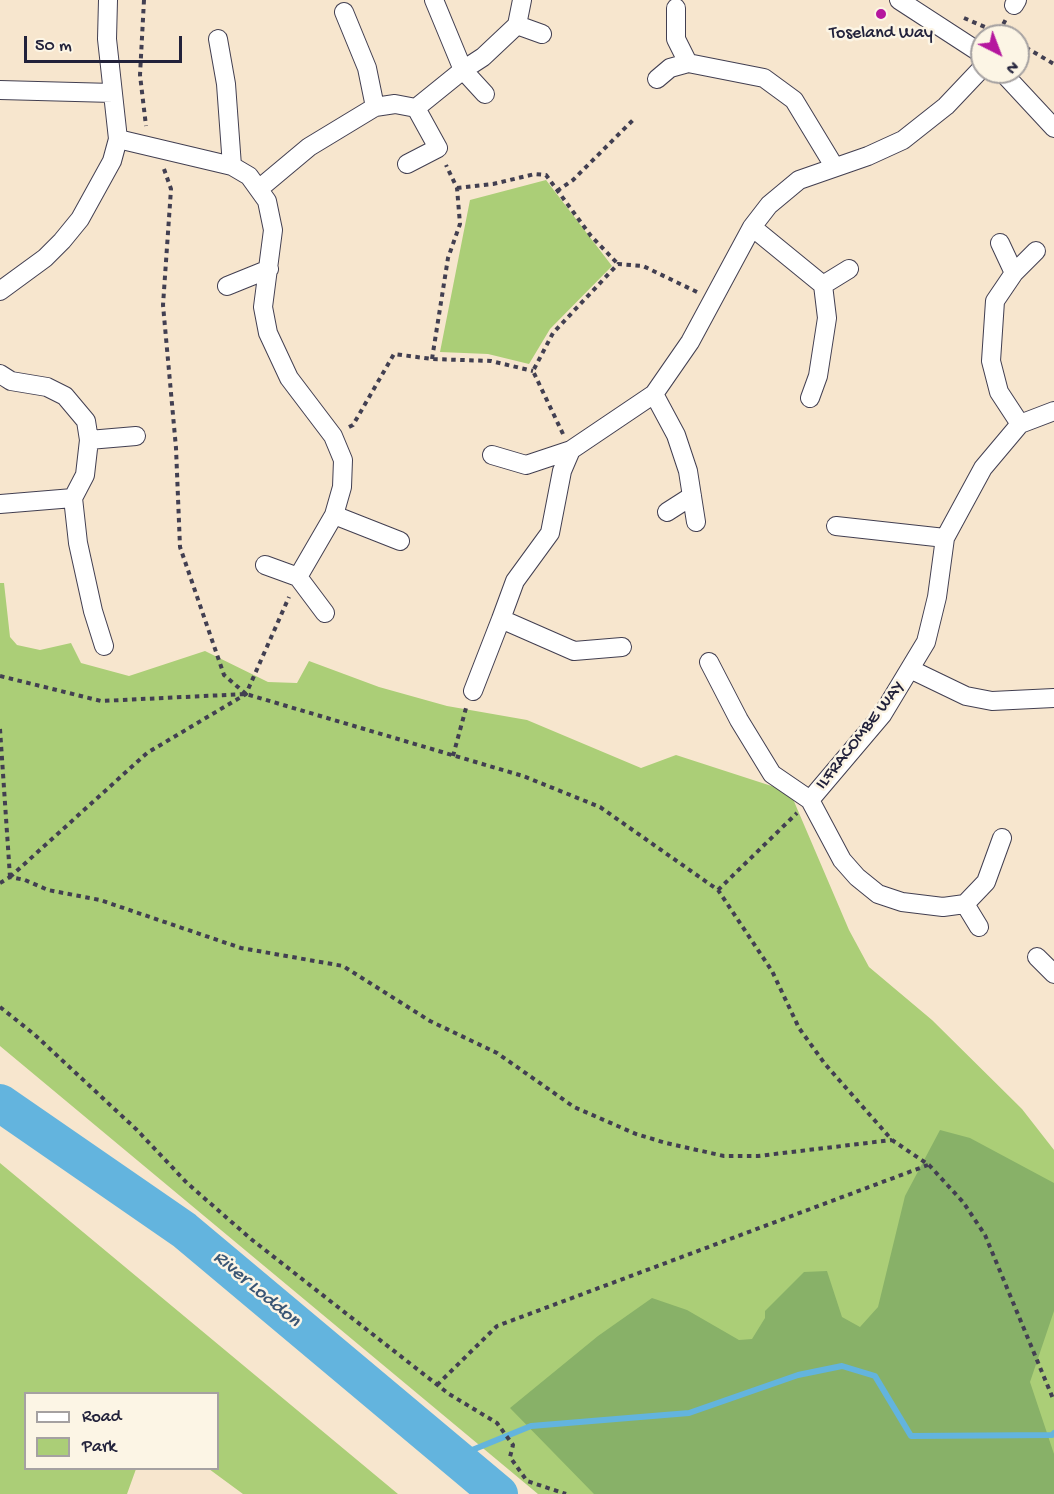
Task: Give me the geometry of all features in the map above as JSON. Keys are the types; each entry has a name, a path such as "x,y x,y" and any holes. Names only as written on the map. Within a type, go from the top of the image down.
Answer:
{"street":[{"path":"0,291 45,258 74,226 112,161 118,139 107,39 108,0"},
{"path":"434,0 462,70 485,94"},
{"path":"416,108 462,70 483,57 517,25 522,0"},
{"path":"899,0 970,46"},
{"path":"676,8 676,39 688,63"},
{"path":"344,12 367,68 375,107"},
{"path":"517,25 542,34"},
{"path":"218,39 226,84 232,166"},
{"path":"657,79 670,68 688,63 764,78 794,100 834,166"},
{"path":"492,455 526,465 571,450 654,394 690,342 711,299 752,227 769,205 799,180 868,156 903,140 946,106 970,81"},
{"path":"1013,84 1054,128"},
{"path":"0,90 113,93"},
{"path":"260,188 309,147 375,107 395,104 416,108"},
{"path":"407,164 438,148 416,108"},
{"path":"118,139 232,166 249,176 260,188 267,201 273,230 263,307 268,333 289,378 333,436 343,460 342,488 334,515 298,577"},
{"path":"752,227 823,285 827,318 818,376 810,398"},
{"path":"1000,243 1014,273"},
{"path":"1020,424 999,392 991,361 995,301 1014,273 1036,251"},
{"path":"226,286 269,269"},
{"path":"823,285 849,269"},
{"path":"0,374 11,381 48,387 65,396 86,421 89,440 85,475 73,498 78,543 93,611 104,646"},
{"path":"654,394 676,435 688,471 696,522"},
{"name":"ILFRACOMBE WAY","path":"709,662 738,720 772,774 810,800 882,714 912,670 926,642 938,597 945,538 982,468 1020,424 1054,411"},
{"path":"89,440 136,436"},
{"path":"473,691 515,581 550,533 562,471 571,450"},
{"path":"668,512 692,496"},
{"path":"0,504 73,498"},
{"path":"334,515 400,541"},
{"path":"836,526 945,538"},
{"path":"265,565 298,577 325,613"},
{"path":"501,619 574,651 622,647"},
{"path":"912,670 966,696 992,701 1054,698"},
{"path":"810,800 842,860 857,877 878,894 902,902 943,907 965,904 986,882 1002,838"},
{"path":"965,904 979,927"},
{"path":"1037,957 1054,974"}],"path":[{"path":"144,0 140,75 144,120 171,189 163,305 176,448 180,547 224,675 246,694"},
{"path":"1030,50 1054,64"},
{"path":"557,191 573,180 634,119"},
{"path":"432,359 448,258 460,224 457,188 438,148"},
{"path":"457,188 493,184 535,174 546,175 591,236 618,264 643,266 711,299"},
{"path":"533,371 553,333 618,264"},
{"path":"333,436 354,425 394,354 432,359 491,361 533,371"},
{"path":"533,371 571,450"},
{"path":"0,883 10,878 147,753 246,694 298,577"},
{"path":"0,676 101,701 246,694 523,776 600,807 718,890 772,971 799,1028 825,1064 892,1140 929,1165 963,1202 985,1235 1054,1401"},
{"path":"453,756 473,691"},
{"path":"0,729 10,878"},
{"path":"718,890 810,800"},
{"path":"10,878 25,880 48,890 100,900 241,948 343,966 430,1021 497,1053 574,1107 636,1134 666,1143 724,1156 758,1156 892,1140"},
{"path":"0,1007 35,1035 137,1131 187,1183 251,1239 437,1385 497,1423 513,1445 510,1457 527,1481 566,1494"},
{"path":"437,1385 498,1326 929,1165"}],"green space":[{"path":"546,180 612,266 550,329 529,364 488,354 440,352 470,200"},
{"path":"0,583 4,583 10,637 17,645 40,650 71,643 81,663 129,676 205,651 268,682 297,683 309,661 379,687 447,706 527,720 641,768 676,755 790,792 849,930 869,967 932,1020 1022,1109 1054,1150 1054,1494 538,1494 0,1046"},
{"path":"940,1130 970,1138 1054,1183 1054,1311 1030,1382 1054,1454 1054,1494 594,1494 510,1408 598,1336 652,1298 687,1310 739,1340 752,1339 765,1318 765,1311 804,1272 827,1271 842,1317 860,1327 878,1307 905,1196"},
{"path":"0,1163 398,1494 243,1494 210,1470 219,1470 219,1392 24,1392 24,1470 136,1470 127,1494 0,1494"}],"waterway":[{"name":"River Loddon","path":"0,1103 184,1230 499,1494"},
{"path":"455,1457 531,1426 689,1413 798,1375 842,1366 875,1376 911,1436 1052,1435 1054,1433"}],"place":[{"name":"Toseland Way","path":"881,14"}]}
